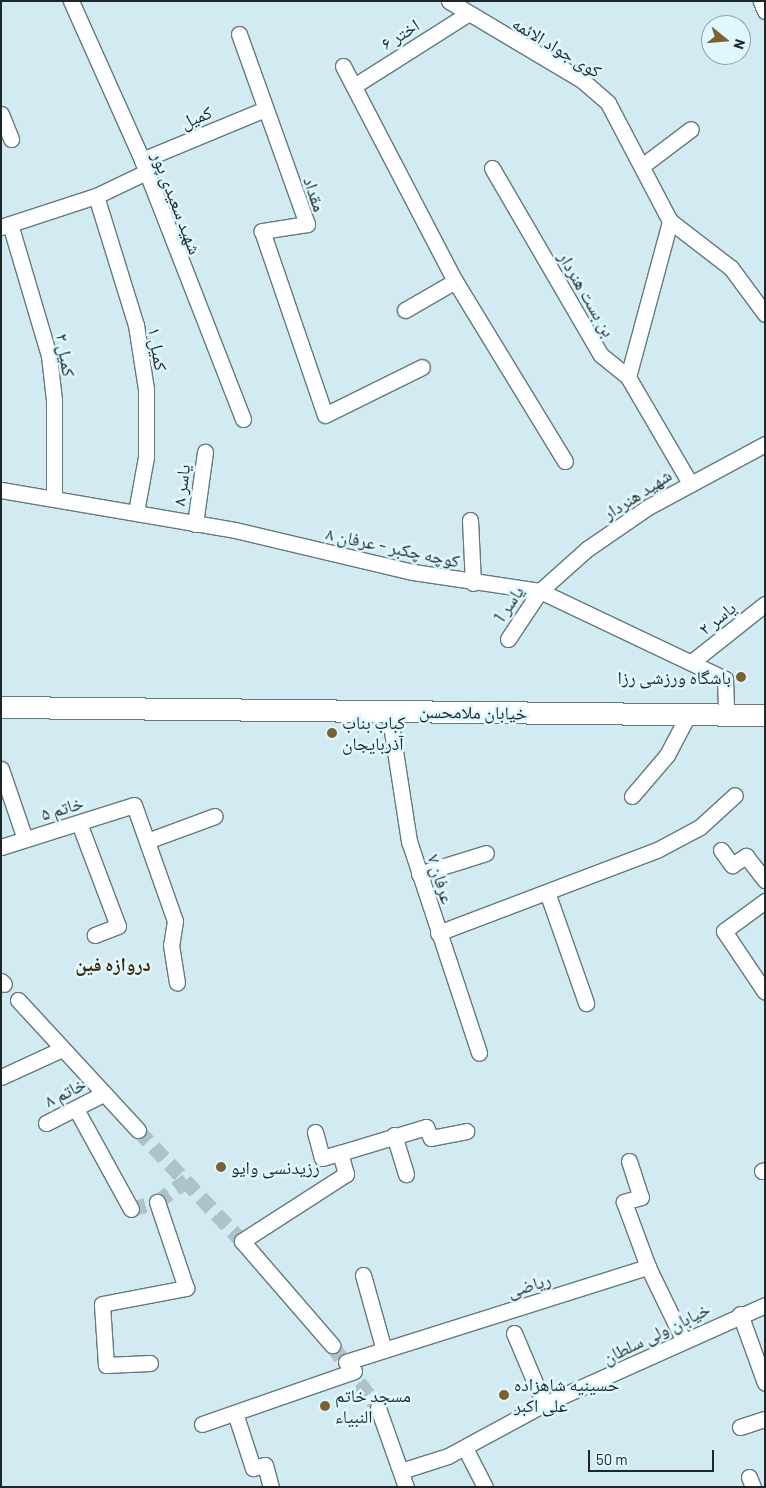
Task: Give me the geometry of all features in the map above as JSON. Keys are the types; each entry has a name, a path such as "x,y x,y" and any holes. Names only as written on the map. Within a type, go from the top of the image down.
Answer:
{"main road":[{"name":"خیابان ملامحسن","path":"1,707 765,716"}],"street":[{"name":"شهید سعیدی پور","path":"71,1 144,166 243,419"},
{"name":"کوی جواد الائمه","path":"449,1 466,15 600,96 614,112 670,221"},
{"path":"761,2 765,11"},
{"name":"اختر ۶","path":"354,86 466,15"},
{"name":"مقداد","path":"239,34 307,224 262,231 324,415 422,367"},
{"path":"343,66 455,280 565,461"},
{"name":"کمیل","path":"6,225 96,196 144,166 265,108"},
{"path":"1,114 11,139"},
{"path":"642,166 691,129"},
{"name":"بن بست هنردار","path":"492,168 601,355 628,377 690,483"},
{"name":"کمیل ۱","path":"96,196 136,325 146,388 146,457 136,512"},
{"path":"628,377 670,221 731,268 765,314"},
{"name":"کمیل ۲","path":"6,225 49,356 55,410 54,497"},
{"path":"405,310 455,280"},
{"name":"شهید هنردار","path":"540,591 587,549 690,483 765,444"},
{"name":"یاسر ۸","path":"196,524 205,452"},
{"name":"کوچه چکبر - عرفان ۸","path":"1,490 54,497 136,512 473,583 540,591 693,661 725,679 726,715"},
{"path":"470,520 473,583"},
{"name":"یاسر 1","path":"508,639 540,591"},
{"name":"یاسر ۲","path":"693,661 765,604"},
{"name":"عرفان ۷","path":"389,712 403,809 419,874 478,1053"},
{"path":"632,796 666,755 688,715"},
{"path":"1,769 25,839"},
{"path":"438,933 679,840 735,795"},
{"name":"خاتم ۵","path":"1,847 134,805 147,841"},
{"path":"177,983 171,945 175,921 147,841 215,816"},
{"path":"79,823 118,926 95,936"},
{"path":"721,850 732,865 746,856 765,880"},
{"path":"419,874 486,854"},
{"path":"547,892 586,1003"},
{"path":"765,901 724,931 765,992"},
{"path":"18,1000 60,1050 138,1130"},
{"path":"1,1077 60,1050"},
{"name":"خاتم ۸","path":"46,1123 102,1094"},
{"path":"76,1109 131,1209"},
{"path":"314,1132 322,1158 426,1127 431,1138 466,1131"},
{"path":"394,1135 406,1174"},
{"path":"332,1345 242,1242 346,1174 340,1152"},
{"path":"629,1160 641,1197 624,1202 648,1267 682,1339"},
{"path":"150,1363 106,1364 102,1304 186,1288 157,1202"},
{"name":"ریاضی","path":"202,1424 350,1367 384,1350 648,1267"},
{"path":"363,1275 384,1350"},
{"name":"خیابان ولی سلطان","path":"401,1471 465,1448 544,1404 682,1339 765,1305"},
{"path":"740,1314 765,1383"},
{"path":"514,1334 544,1404"},
{"path":"378,1408 406,1487"},
{"path":"234,1413 253,1468 265,1464 271,1487"},
{"path":"740,1427 765,1419"},
{"path":"465,1448 485,1487"}],"tunnel":[{"path":"138,1130 242,1241"},
{"path":"131,1209 157,1202 187,1180"},
{"path":"332,1345 378,1408"}],"place":[{"name":"باشگاه ورزشی رزا","path":"741,677"},
{"name":"کباب بناب آذربایجان","path":"332,733"},
{"name":"رزیدنسی وایو","path":"221,1167"},
{"name":"حسینیه شاهزاده علی اکبر","path":"504,1395"},
{"name":"مسجد خاتم النبیاء","path":"325,1406"}],"district":[{"name":"دروازه فین","path":"113,964"}]}
